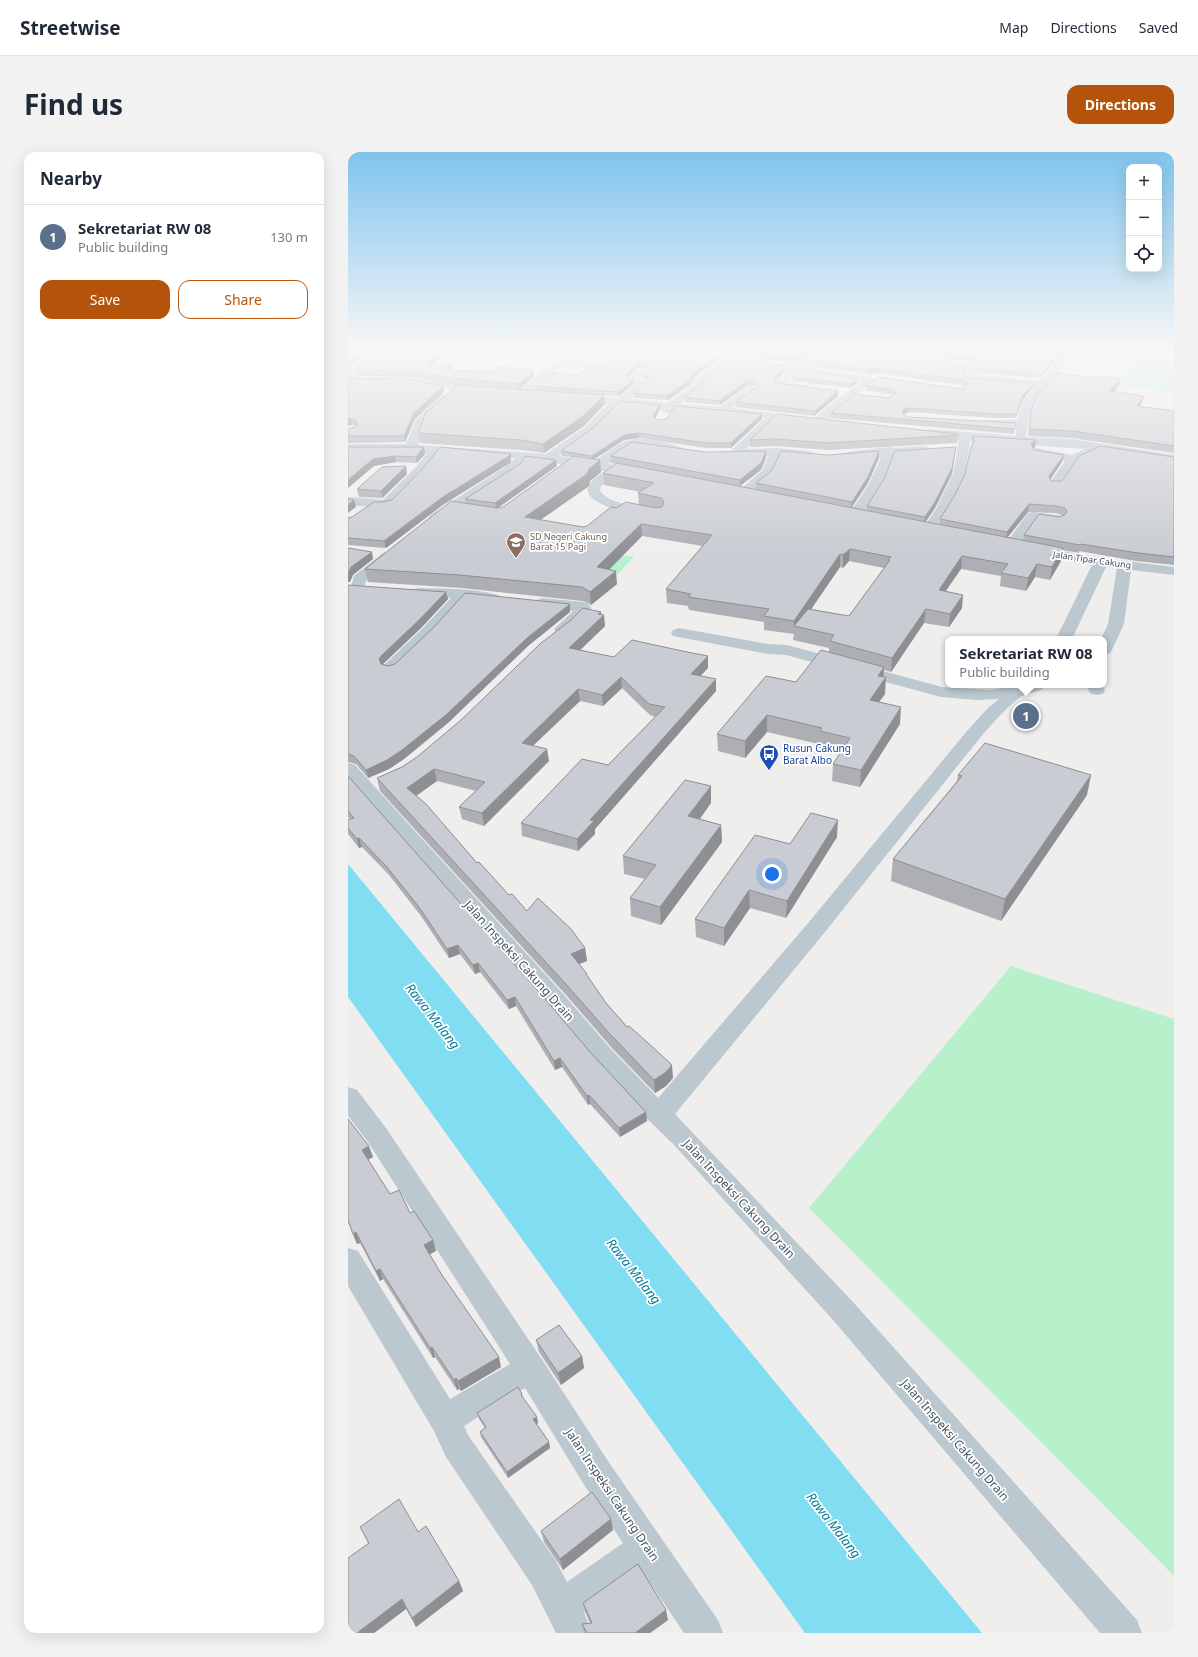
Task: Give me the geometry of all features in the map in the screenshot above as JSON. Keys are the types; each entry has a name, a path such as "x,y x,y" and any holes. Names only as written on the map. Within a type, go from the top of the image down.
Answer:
{"street":[{"path":"412,448 420,422 424,418"},
{"path":"548,458 589,429 601,418"},
{"path":"735,453 772,418"},
{"path":"789,418 832,423"},
{"path":"818,422 822,418"},
{"path":"1021,440 1024,418"},
{"path":"974,422 1023,423"},
{"path":"920,432 959,444 1034,451 1073,459"},
{"path":"959,444 1021,440 1072,443 1096,448 1174,459"},
{"path":"597,466 632,443 687,451"},
{"path":"929,530 943,509 959,474 959,444"},
{"path":"348,448 412,448 522,455 652,475"},
{"path":"1055,484 1073,459 1096,448"},
{"path":"348,501 385,504 421,469 436,449"},
{"path":"840,456 889,451 936,449"},
{"path":"857,514 868,500 881,476 889,451"},
{"path":"743,492 767,473 776,452"},
{"path":"722,454 776,452 822,456"},
{"path":"427,525 450,508 513,468 520,461 522,455"},
{"path":"556,473 573,462"},
{"path":"404,468 421,469"},
{"path":"616,469 596,483 593,487 593,492 596,496 611,503 656,515"},
{"path":"348,497 358,489"},
{"path":"728,489 761,495"},
{"path":"354,516 371,504"},
{"path":"450,508 471,511"},
{"path":"1011,546 1033,516 1058,519"},
{"path":"916,527 944,533"},
{"name":"Jalan Tipar Cakung","path":"996,543 1101,562 1174,571"},
{"path":"360,590 359,579 394,551 372,552"},
{"path":"1065,636 1101,562"},
{"path":"1107,644 1116,624 1126,565"},
{"path":"407,591 462,594 508,600"},
{"path":"390,668 425,636 448,612 462,594"},
{"path":"528,602 583,608 582,611 553,636"},
{"path":"679,633 768,649 787,650 941,692 964,695 1028,688"},
{"path":"659,1115 817,927 973,734 994,712 1028,688"},
{"name":"Jalan Inspeksi Cakung Drain","path":"348,769 372,786 601,1054 683,1138 843,1310 1124,1633"},
{"name":"Jalan Inspeksi Cakung Drain","path":"348,1097 377,1135 530,1368 598,1476 704,1633"},
{"path":"348,1260 445,1420 457,1446 544,1573 569,1620 647,1547"},
{"path":"445,1420 530,1368"}],"green space":[{"path":"583,549 634,557 618,574 565,566"},
{"path":"1011,966 1174,1019 1174,1576 809,1208"}],"water":[{"name":"Rawa Malang","path":"348,864 982,1633 805,1633 348,997"}],"building":[{"path":"350,418 412,418 404,436 348,436 348,429 355,427 358,424"},
{"path":"423,418 580,418 543,444 521,440 418,433"},
{"path":"603,418 655,418 657,420 667,418 758,418 731,443 706,443 638,433 624,435 592,456 561,451 594,427"},
{"path":"773,418 814,418 958,434 828,443 776,439 750,440"},
{"path":"890,418 929,418 1015,423 1015,429"},
{"path":"1030,418 1174,418 1174,446 1073,431 1029,429"},
{"path":"972,436 1036,440 1031,444 1034,450 1064,455 1049,476 1051,481 1062,481 1079,456 1100,446 1174,457 1174,557 1080,545 1024,535 1039,514 1059,517 1065,515 1067,511 1065,508 1056,506 1029,504 1007,532 940,519 955,495 965,474 971,447 974,441"},
{"path":"632,442 706,452 766,451 761,463 740,480 610,456"},
{"path":"348,447 424,447 416,457 395,456 373,459 348,480"},
{"path":"440,447 511,454 443,497 384,541 348,538 348,518 352,517 374,502 392,500 425,466"},
{"path":"956,447 952,468 935,502 925,517 867,506 884,479 895,451"},
{"path":"781,451 828,455 879,451 868,477 852,502 756,483 772,470"},
{"path":"525,456 556,460 495,503 465,499 520,464"},
{"path":"574,456 600,460 589,469 587,474 525,517 583,527 587,526 611,507 616,508 626,502 655,508 662,507 664,502 661,498 638,493 654,483 603,473 617,463 1063,548 1052,567 1037,564 1028,578 1001,573 1008,564 962,556 939,590 963,595 950,614 926,609 892,658 830,641 834,635 794,626 808,609 849,616 891,557 850,549 843,555 840,554 794,621 764,616 769,609 688,597 691,594 666,589 712,535 641,524 597,567 616,571 590,592 582,587 460,575 365,569 451,501 497,508 503,507"},
{"path":"406,466 381,491 357,489 382,467"},
{"path":"348,499 354,500 348,505"},
{"path":"348,548 372,552 351,567 348,574"},
{"path":"348,585 446,592 381,656 379,659 381,664 388,666 395,664 433,628 465,593 570,604 527,638 447,714 402,750 387,760 366,770 354,756 348,754"},
{"path":"583,608 601,612 598,614 604,615 569,648 614,657 632,640 708,656 691,674 716,679 590,820 594,821 577,839 521,823 582,759 608,765 665,707 649,704 621,677 602,695 578,689 522,743 547,749 482,813 459,807 485,782 434,769 407,788 426,804 477,863 479,862 509,895 512,894 527,911 538,898 571,929 585,948 571,954 587,974 606,1003 627,1027 629,1026 672,1065 665,1073 654,1080 610,1034 377,778 402,767 417,757 461,720 541,643 571,620"},
{"path":"821,650 884,667 878,676 886,677 870,700 901,707 861,770 833,764 850,738 820,731 822,728 767,715 745,741 717,734 766,676 796,682"},
{"path":"985,743 1091,775 1005,899 893,859 962,776 958,775"},
{"path":"348,776 590,1052 646,1112 619,1128 589,1095 587,1096 560,1058 554,1061 515,997 507,1000 478,963 473,965 458,945 447,949 419,907 387,867 359,838 357,839 348,828 348,820 354,818 348,811"},
{"path":"685,780 711,786 688,816 721,825 660,907 630,898 656,865 623,856"},
{"path":"811,813 838,820 787,901 749,890 724,928 695,919 755,835 790,844"},
{"path":"348,1119 369,1146 362,1150 390,1194 399,1190 410,1213 414,1211 433,1240 424,1245 442,1275 499,1357 458,1381 456,1378 454,1380 432,1347 430,1348 380,1269 376,1271 356,1232 353,1234 348,1220"},
{"path":"559,1325 582,1356 558,1373 536,1340"},
{"path":"518,1387 522,1394 521,1395 537,1417 533,1419 549,1442 507,1472 480,1432 486,1427 477,1413"},
{"path":"592,1492 611,1519 560,1559 541,1531"},
{"path":"399,1499 418,1532 426,1526 459,1581 412,1618 402,1599 357,1633 348,1633 348,1558 369,1543 360,1527"},
{"path":"638,1564 666,1610 635,1633 587,1633 582,1624 592,1623 583,1603"}],"place":[{"name":"SD Negeri Cakung Barat 15 Pagi","path":"516,559"},
{"name":"Sekretariat RW 08","path":"1026,716"},
{"name":"Rusun Cakung Barat Albo","path":"769,771"}]}
